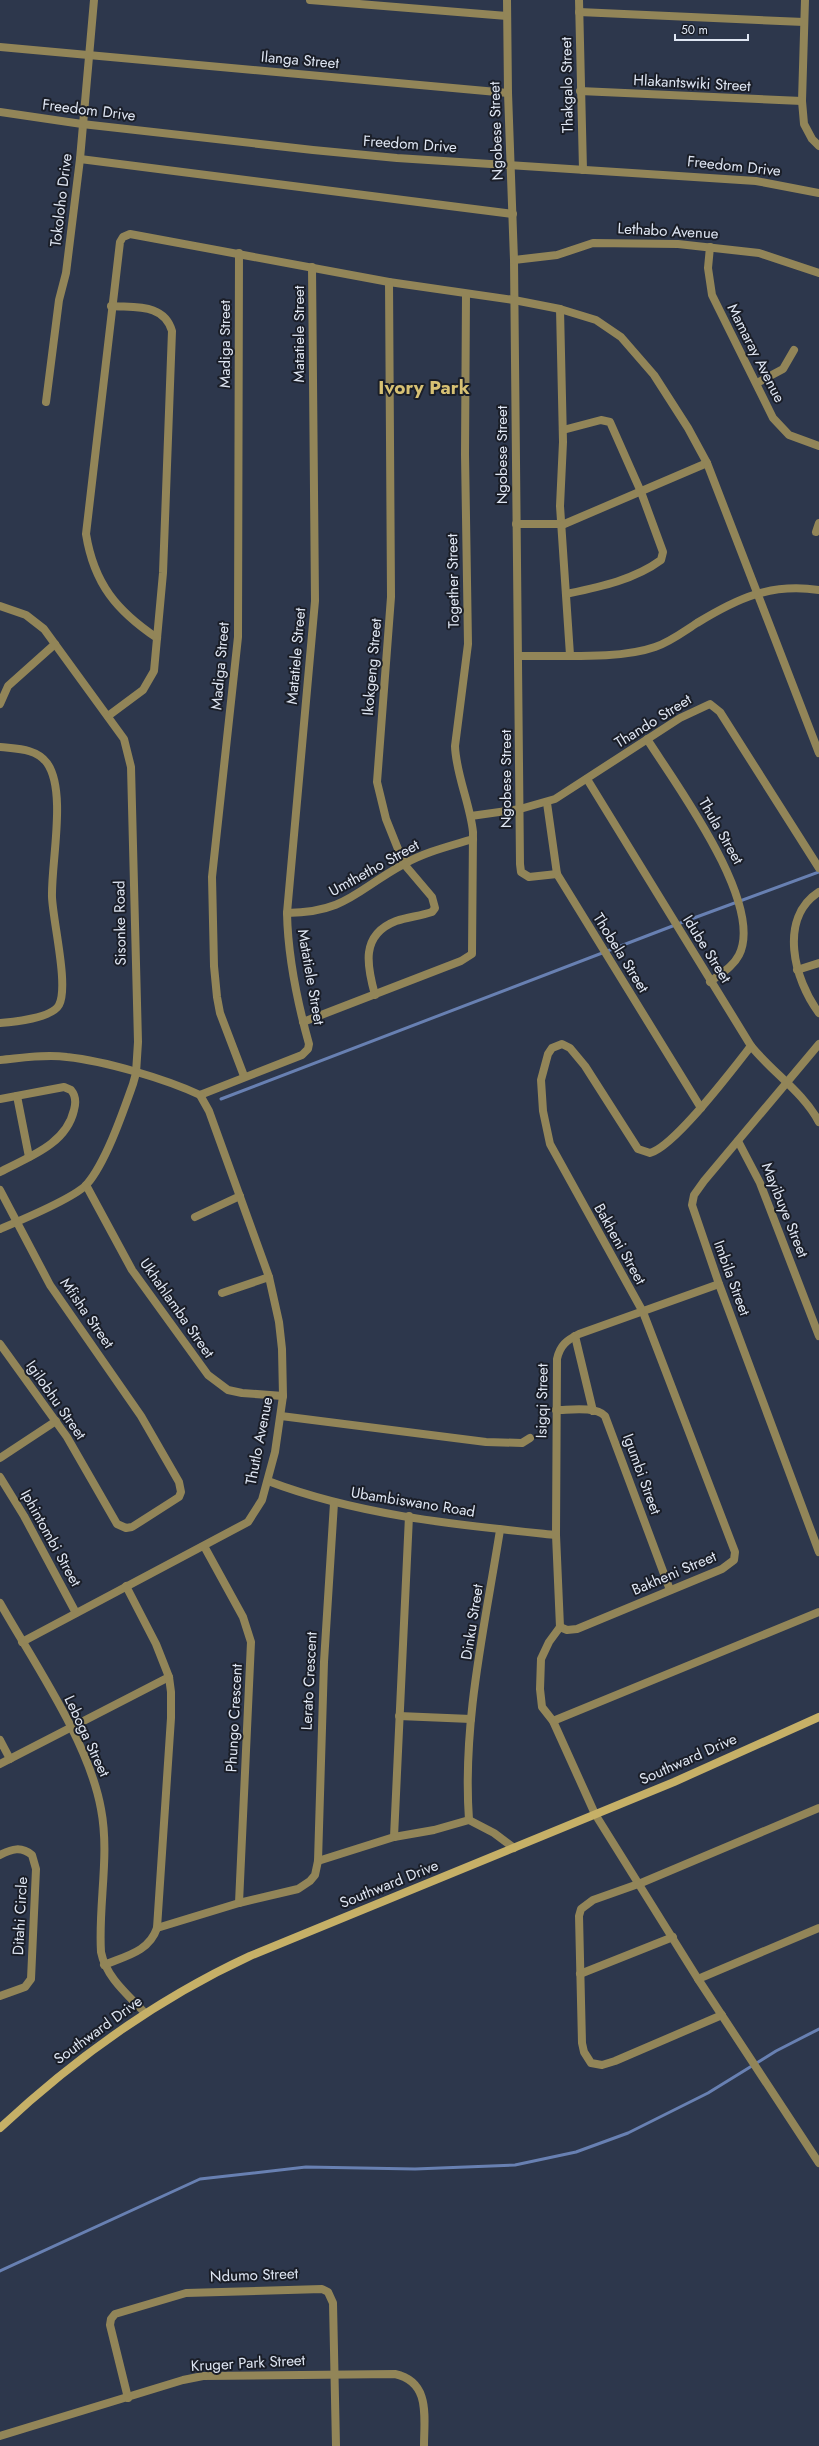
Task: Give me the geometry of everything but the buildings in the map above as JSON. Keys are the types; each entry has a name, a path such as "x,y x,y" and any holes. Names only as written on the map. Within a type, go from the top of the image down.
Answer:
{"main road":[{"name":"Southward Drive","path":"0,2128 80,2058 145,2013 192,1984 250,1956 595,1814 819,1717"}],"street":[{"name":"Tokoloho Drive","path":"46,402 59,300 66,273 80,159 94,0"},
{"path":"310,0 507,16"},
{"name":"Ngobese Street","path":"507,0 508,93 514,260 521,872 529,877 557,874"},
{"name":"Thakgalo Street","path":"579,0 583,170"},
{"path":"805,0 802,101 804,124 812,139 819,146"},
{"path":"579,12 804,22"},
{"name":"Ilanga Street","path":"0,47 508,93"},
{"name":"Hlakantswiki Street","path":"580,91 802,101"},
{"name":"Freedom Drive","path":"0,112 82,124 313,150 756,181 819,193"},
{"path":"80,159 513,214"},
{"path":"157,638 128,617 107,592 93,565 86,534 111,306 120,242 126,235 135,234 389,282 514,300 560,309 596,320 621,337 657,380 688,428 707,463 819,753"},
{"name":"Lethabo Avenue","path":"514,260 557,255 593,243 710,247 760,253 819,273"},
{"name":"Mamaray Avenue","path":"710,247 708,268 712,295 757,383 773,418 780,428 789,435 819,446"},
{"name":"Madiga Street","path":"240,253 238,637 212,877 214,966 217,997 220,1013 244,1076"},
{"name":"Matatiele Street","path":"244,1076 302,1054 308,1049 309,1044 303,1022 289,950 287,913 315,601 312,267"},
{"name":"Ikokgeng Street","path":"375,995 368,963 370,947 374,938 386,926 394,922 432,912 436,908 432,897 404,864 386,819 377,782 391,597 389,282"},
{"name":"Together Street","path":"466,294 464,454 468,644 455,746 459,772 471,816"},
{"path":"108,716 133,698 149,682 154,671 163,574 172,331 169,320 161,313 150,310 111,306"},
{"path":"560,309 563,430 559,492 570,655"},
{"path":"757,383 783,369 794,350"},
{"path":"563,430 601,420 608,420 641,492 664,552 661,560 619,580 566,594"},
{"path":"516,524 562,524 707,463"},
{"path":"816,532 819,523"},
{"path":"519,656 623,653 656,647 732,602 757,593 787,588 819,590"},
{"name":"Sisonke Road","path":"0,606 26,615 36,621 55,644 124,738 131,766 138,1042 136,1073 102,1159 86,1185"},
{"path":"0,704 8,686 55,644"},
{"name":"Thando Street","path":"520,809 547,802 587,779 647,739 706,705 715,706 768,784 818,864"},
{"name":"Thula Street","path":"647,739 719,852 736,894 742,922 742,946 735,962 710,982"},
{"path":"0,747 36,753 47,763 55,781 57,822 52,866 52,904 63,988 59,1005 55,1010 42,1015 0,1023"},
{"name":"Idube Street","path":"587,779 710,982 752,1046 803,1098 819,1122"},
{"name":"Thobela Street","path":"547,802 557,874 701,1108"},
{"path":"303,1022 461,961 472,954 473,839 471,816 520,809"},
{"name":"Umthetho Street","path":"287,913 310,913 336,906 365,890 404,864 473,839"},
{"path":"819,892 806,901 798,915 794,950 797,970 809,1000 819,1013"},
{"path":"797,970 819,963"},
{"name":"Bakheni Street","path":"560,1627 567,1630 577,1629 722,1569 734,1560 735,1552 643,1312 550,1144 541,1092 541,1080 548,1054 557,1045 562,1044 570,1048 585,1066 638,1149 644,1153 650,1154 662,1147 701,1108 752,1046"},
{"name":"Imbila Street","path":"819,1044 704,1181 694,1195 692,1205 719,1284 816,1531 819,1552"},
{"path":"0,1060 67,1056 136,1073 200,1095 244,1076"},
{"path":"0,1099 64,1088 71,1090 75,1096 72,1115 62,1134 52,1144 0,1172"},
{"name":"Thutlo Avenue","path":"22,1642 248,1522 255,1514 268,1481 281,1416 283,1396 279,1322 269,1277 209,1111 200,1095"},
{"path":"16,1096 29,1157"},
{"name":"Mayibuye Street","path":"738,1141 760,1183 819,1336"},
{"path":"0,1230 86,1185"},
{"name":"Ukhahlamba Street","path":"86,1185 132,1270 208,1375 228,1390 242,1393 283,1396"},
{"name":"Mfisha Street","path":"0,1190 50,1286 141,1416 179,1482 181,1492 179,1497 137,1524 126,1528 121,1527 113,1519 88,1473"},
{"path":"195,1217 240,1196"},
{"path":"222,1293 269,1277"},
{"name":"Isigqi Street","path":"560,1627 556,1535 556,1359 564,1342 575,1336 719,1284"},
{"path":"556,1410 592,1411 575,1336"},
{"name":"Igilobhu Street","path":"0,1344 56,1421 88,1473"},
{"name":"Igumbi Street","path":"592,1411 600,1412 608,1422 670,1590"},
{"path":"281,1416 486,1442 522,1443 530,1438"},
{"path":"0,1458 56,1421"},
{"name":"Iphintombi Street","path":"0,1477 24,1516 76,1613"},
{"name":"Ubambiswano Road","path":"268,1481 334,1503 500,1530 556,1535"},
{"name":"Lerato Crescent","path":"318,1862 324,1662 334,1503"},
{"path":"394,1837 409,1516"},
{"name":"Dinku Street","path":"469,1820 466,1781 471,1719 500,1530"},
{"name":"Phungo Crescent","path":"204,1546 244,1617 250,1642 239,1903"},
{"path":"126,1586 156,1644 169,1677 171,1718 157,1928 149,1944 104,1965 145,2013"},
{"name":"Leboga Street","path":"0,1603 70,1727 89,1768 101,1809 104,1838 100,1938 104,1965"},
{"path":"553,1720 819,1612"},
{"path":"560,1627 544,1650 540,1667 542,1707 553,1720 595,1814 641,1883 698,1979 819,2163"},
{"path":"0,1764 169,1677"},
{"path":"399,1716 471,1719"},
{"path":"0,1740 10,1758"},
{"path":"722,2015 615,2061 595,2065 586,2057 582,2042 579,1916 581,1909 593,1900 641,1883 819,1808"},
{"path":"157,1928 239,1903 266,1898 305,1886 315,1875 318,1862 394,1837 434,1830 469,1820 494,1833 514,1848"},
{"name":"Ditahi Circle","path":"0,1856 11,1850 23,1849 32,1855 36,1869 31,1979 25,1986 0,1996"},
{"path":"698,1979 819,1928"},
{"path":"580,1974 673,1937"},
{"name":"Ndumo Street","path":"128,2398 112,2331 111,2319 121,2311 166,2297 198,2292 322,2289 328,2292 333,2303 336,2446"},
{"name":"Kruger Park Street","path":"0,2436 203,2376 395,2374 413,2381 423,2399 424,2446"}],"waterway":[{"path":"221,1099 683,922 819,872"},
{"path":"0,2271 200,2179 306,2167 415,2169 515,2165 576,2152 628,2133 708,2093 776,2051 819,2029"}],"district":[{"name":"Ivory Park","path":"424,387"}]}
